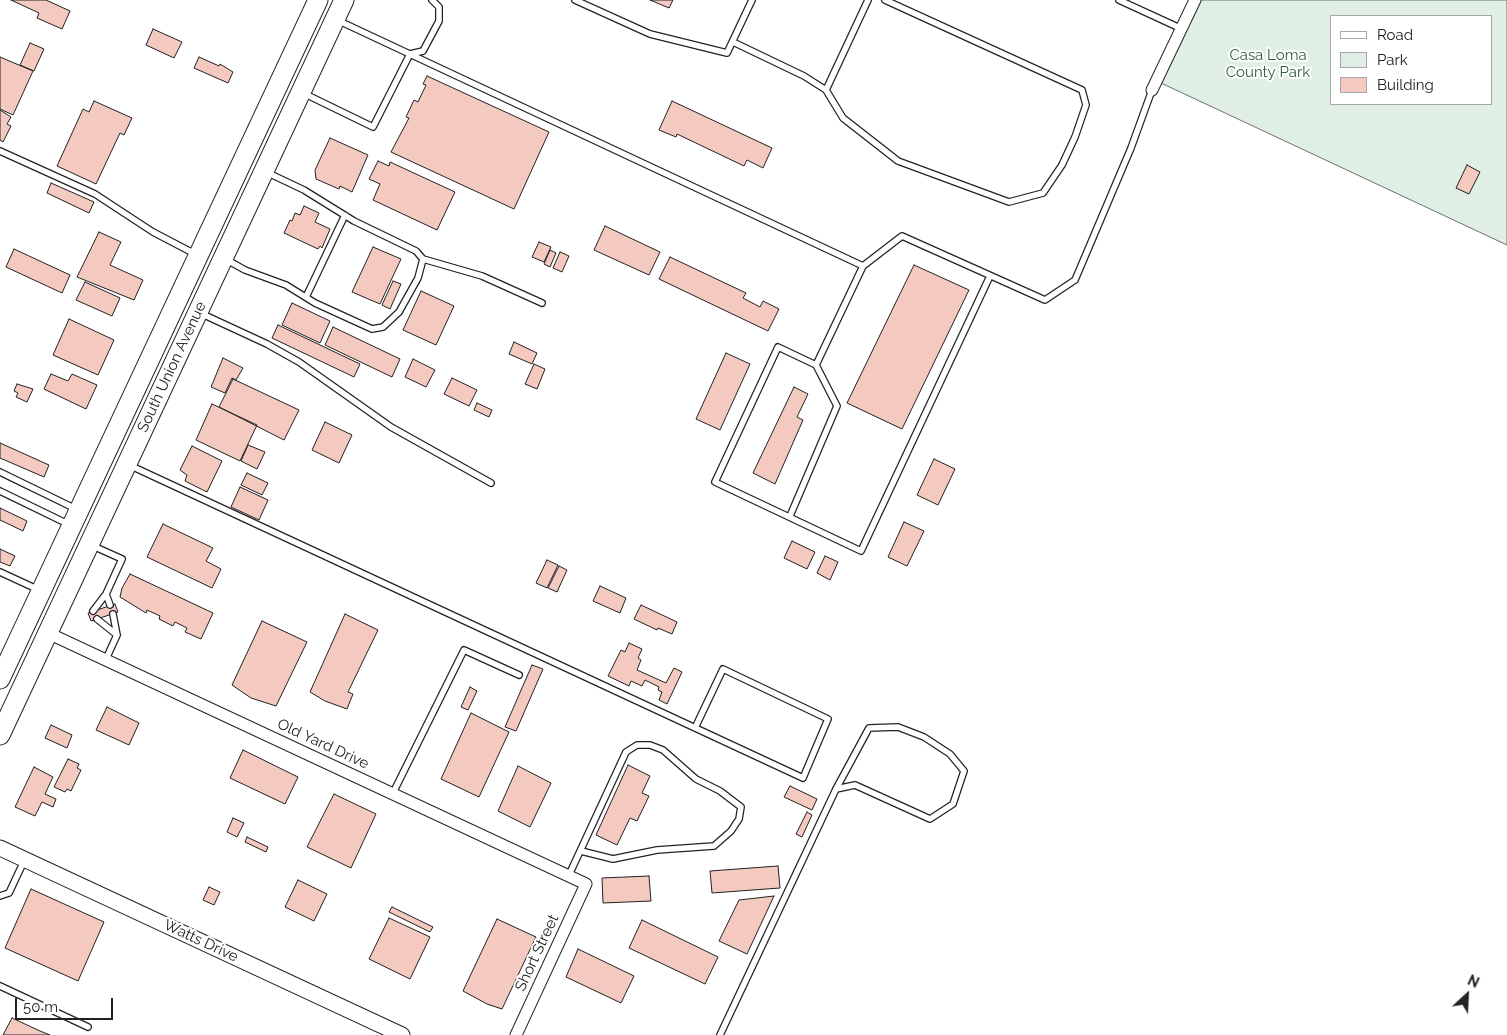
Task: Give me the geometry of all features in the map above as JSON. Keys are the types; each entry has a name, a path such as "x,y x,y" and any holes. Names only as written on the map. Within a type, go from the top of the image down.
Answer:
{"main road":[{"name":"South Union Avenue","path":"0,679 4,659 41,591 318,0"},
{"path":"333,0 335,20"},
{"name":"South Union Avenue","path":"0,735 344,0"},
{"path":"281,135 288,93 303,57 303,49 298,41"},
{"path":"223,258 216,246 252,168 253,160 249,150"},
{"path":"164,386 159,374 161,363 202,272 202,262 199,256"}],"street":[{"path":"1152,90 1195,0"},
{"name":"Old Yard Drive","path":"48,632 586,884"},
{"name":"Watts Drive","path":"0,848 402,1035"},
{"name":"Short Street","path":"516,1035 586,884"}],"lane":[{"path":"410,54 423,51 439,20 439,7 432,0"},
{"path":"574,0 586,3 650,34 700,48 727,53 752,0"},
{"path":"826,90 868,0"},
{"path":"733,42 804,76 826,90 842,118 898,161 1009,202 1043,193 1062,165 1086,105 1082,90 885,0"},
{"path":"1119,0 1182,29"},
{"path":"335,20 863,266"},
{"path":"301,92 373,127 410,54"},
{"path":"816,365 863,266 902,236 1045,300 1075,280 1131,148 1152,90"},
{"path":"0,151 95,194 154,232 199,256"},
{"path":"264,172 304,190 345,215 416,251 423,259 482,276 542,303"},
{"path":"306,297 345,215"},
{"path":"223,258 244,270 286,285 306,297 372,329 383,327 399,312 418,278 423,259"},
{"path":"790,516 837,406 816,365 778,347 714,482 790,516 861,551 990,276"},
{"path":"198,312 267,344 299,362 391,427 491,483"},
{"path":"127,464 695,728 803,778 828,719 723,669 695,728"},
{"path":"0,472 75,518"},
{"path":"0,491 75,518"},
{"path":"90,544 122,559 106,594 93,611"},
{"path":"0,572 41,591"},
{"path":"106,594 110,605"},
{"path":"106,660 117,635 113,614"},
{"path":"96,620 117,635"},
{"path":"393,793 464,650 519,675"},
{"path":"720,1035 836,790 869,728 898,727 924,737 950,754 964,771 953,804 930,819 855,785 836,790"},
{"path":"569,875 626,752 637,745 650,745 663,750 696,779 720,791 741,807 739,819 731,831 714,846 657,850 613,859 581,850"},
{"path":"0,896 9,893 25,860"},
{"path":"0,986 88,1027"}],"green space":[{"name":"Casa Loma County Park","path":"1199,0 1507,0 1507,245 1161,83"}],"building":[{"path":"11,0 46,0 70,11 62,29 37,18 39,13"},
{"path":"650,0 673,0 669,8"},
{"path":"153,29 182,42 174,58 146,45"},
{"path":"30,43 44,49 34,71 20,65"},
{"path":"0,57 33,71 13,115 0,109"},
{"path":"199,57 219,66 220,64 233,72 228,83 194,68"},
{"path":"427,76 549,132 514,209 391,152 409,118 406,117 414,100 418,102 426,85 423,84"},
{"path":"94,101 132,118 124,135 120,133 96,184 57,166 83,109 89,112"},
{"path":"672,101 772,148 763,168 747,160 744,166 677,134 676,137 659,130"},
{"path":"0,110 11,117 7,124 11,126 3,142 0,140"},
{"path":"330,138 368,155 352,192 340,186 339,189 316,179 315,170"},
{"path":"378,161 389,166 390,162 455,192 437,230 373,200 380,184 369,179"},
{"path":"1467,165 1480,172 1469,194 1456,188"},
{"path":"51,183 94,202 89,213 47,193"},
{"path":"304,206 319,213 315,222 330,229 322,248 320,246 318,249 284,233 295,213 300,215"},
{"path":"605,226 660,252 649,275 594,250"},
{"path":"99,232 121,242 110,265 143,280 134,300 77,277"},
{"path":"539,242 551,247 544,262 532,257"},
{"path":"373,247 401,259 380,304 352,292"},
{"path":"14,249 70,275 62,293 6,267"},
{"path":"550,250 556,253 550,267 544,264"},
{"path":"560,252 569,256 562,272 553,268"},
{"path":"670,257 746,293 743,298 760,307 763,301 779,309 768,331 659,279"},
{"path":"914,265 969,290 902,429 847,403"},
{"path":"393,281 401,284 390,309 382,305"},
{"path":"85,282 120,298 112,316 76,300"},
{"path":"421,291 454,306 436,345 403,330"},
{"path":"292,303 330,321 320,343 282,325"},
{"path":"69,319 114,340 98,375 53,355"},
{"path":"278,325 360,364 354,377 272,338"},
{"path":"333,327 400,359 392,377 325,345"},
{"path":"514,342 537,353 532,364 509,354"},
{"path":"726,353 750,364 720,430 696,419"},
{"path":"223,358 243,368 236,380 232,378 225,393 211,387"},
{"path":"413,359 435,370 426,387 405,377"},
{"path":"534,364 545,369 537,389 525,384"},
{"path":"51,374 68,381 72,374 97,385 86,409 44,389"},
{"path":"452,378 477,390 469,406 444,394"},
{"path":"233,379 299,410 284,440 219,407"},
{"path":"17,384 33,389 27,402 16,397 18,393 14,391"},
{"path":"794,387 808,394 797,417 803,420 775,484 753,473"},
{"path":"477,403 492,410 489,417 474,410"},
{"path":"212,404 257,425 240,461 196,440"},
{"path":"325,422 352,435 339,463 312,450"},
{"path":"0,443 49,465 44,477 0,458"},
{"path":"248,445 265,452 257,469 241,461"},
{"path":"192,446 222,461 207,492 185,481 187,475 180,470"},
{"path":"934,459 955,469 938,505 917,495"},
{"path":"247,473 268,483 262,495 241,485"},
{"path":"240,487 268,500 259,520 231,507"},
{"path":"0,508 27,521 23,531 0,520"},
{"path":"904,522 924,531 907,566 888,557"},
{"path":"163,524 213,548 206,561 221,569 212,588 147,557"},
{"path":"792,541 815,552 807,569 784,558"},
{"path":"0,549 15,556 10,566 0,562"},
{"path":"825,556 838,562 830,580 817,573"},
{"path":"547,560 558,565 547,588 536,583"},
{"path":"559,566 567,570 557,592 548,588"},
{"path":"130,574 213,613 201,639 185,632 187,628 175,622 173,626 159,619 160,616 147,610 146,613 120,597 122,588"},
{"path":"600,586 626,598 620,613 593,601"},
{"path":"115,604 118,612 91,621 88,613"},
{"path":"641,605 677,622 672,634 658,628 657,630 634,619"},
{"path":"345,614 378,630 348,692 353,694 347,709 325,701 310,692"},
{"path":"262,621 307,642 276,706 251,698 232,685"},
{"path":"629,643 642,649 638,658 641,660 637,670 666,683 674,668 682,672 667,704 659,700 662,692 658,690 659,687 645,680 642,686 631,681 629,686 608,676 621,650 625,652"},
{"path":"532,665 543,669 516,731 505,727"},
{"path":"470,687 477,691 468,710 461,707"},
{"path":"107,707 139,723 129,745 96,730"},
{"path":"471,713 509,732 479,797 441,779"},
{"path":"51,725 72,735 67,748 45,738"},
{"path":"243,750 298,777 285,804 230,778"},
{"path":"68,759 79,764 77,768 81,770 71,791 67,789 65,792 54,787"},
{"path":"628,765 650,776 642,793 649,796 637,821 630,818 617,845 596,835"},
{"path":"518,766 551,783 530,827 498,811"},
{"path":"34,767 53,777 45,794 56,799 53,807 42,802 35,816 15,807"},
{"path":"790,786 817,799 812,810 784,797"},
{"path":"334,794 376,814 351,868 307,847"},
{"path":"807,812 812,815 802,837 796,834"},
{"path":"233,818 244,823 237,837 227,832"},
{"path":"247,837 268,847 266,852 245,842"},
{"path":"778,866 780,888 712,893 710,871"},
{"path":"649,876 651,901 603,903 602,878"},
{"path":"298,880 327,894 314,921 285,907"},
{"path":"209,887 220,892 214,905 203,900"},
{"path":"31,889 104,922 78,981 5,948"},
{"path":"774,896 747,954 719,941 739,900"},
{"path":"392,907 433,927 430,932 389,912"},
{"path":"389,918 430,937 410,979 369,959"},
{"path":"497,919 536,937 502,1009 487,1004 463,991"},
{"path":"642,920 718,957 705,984 629,948"},
{"path":"578,949 634,976 621,1003 566,977"},
{"path":"12,1018 40,1031 50,1035 3,1035"}]}
